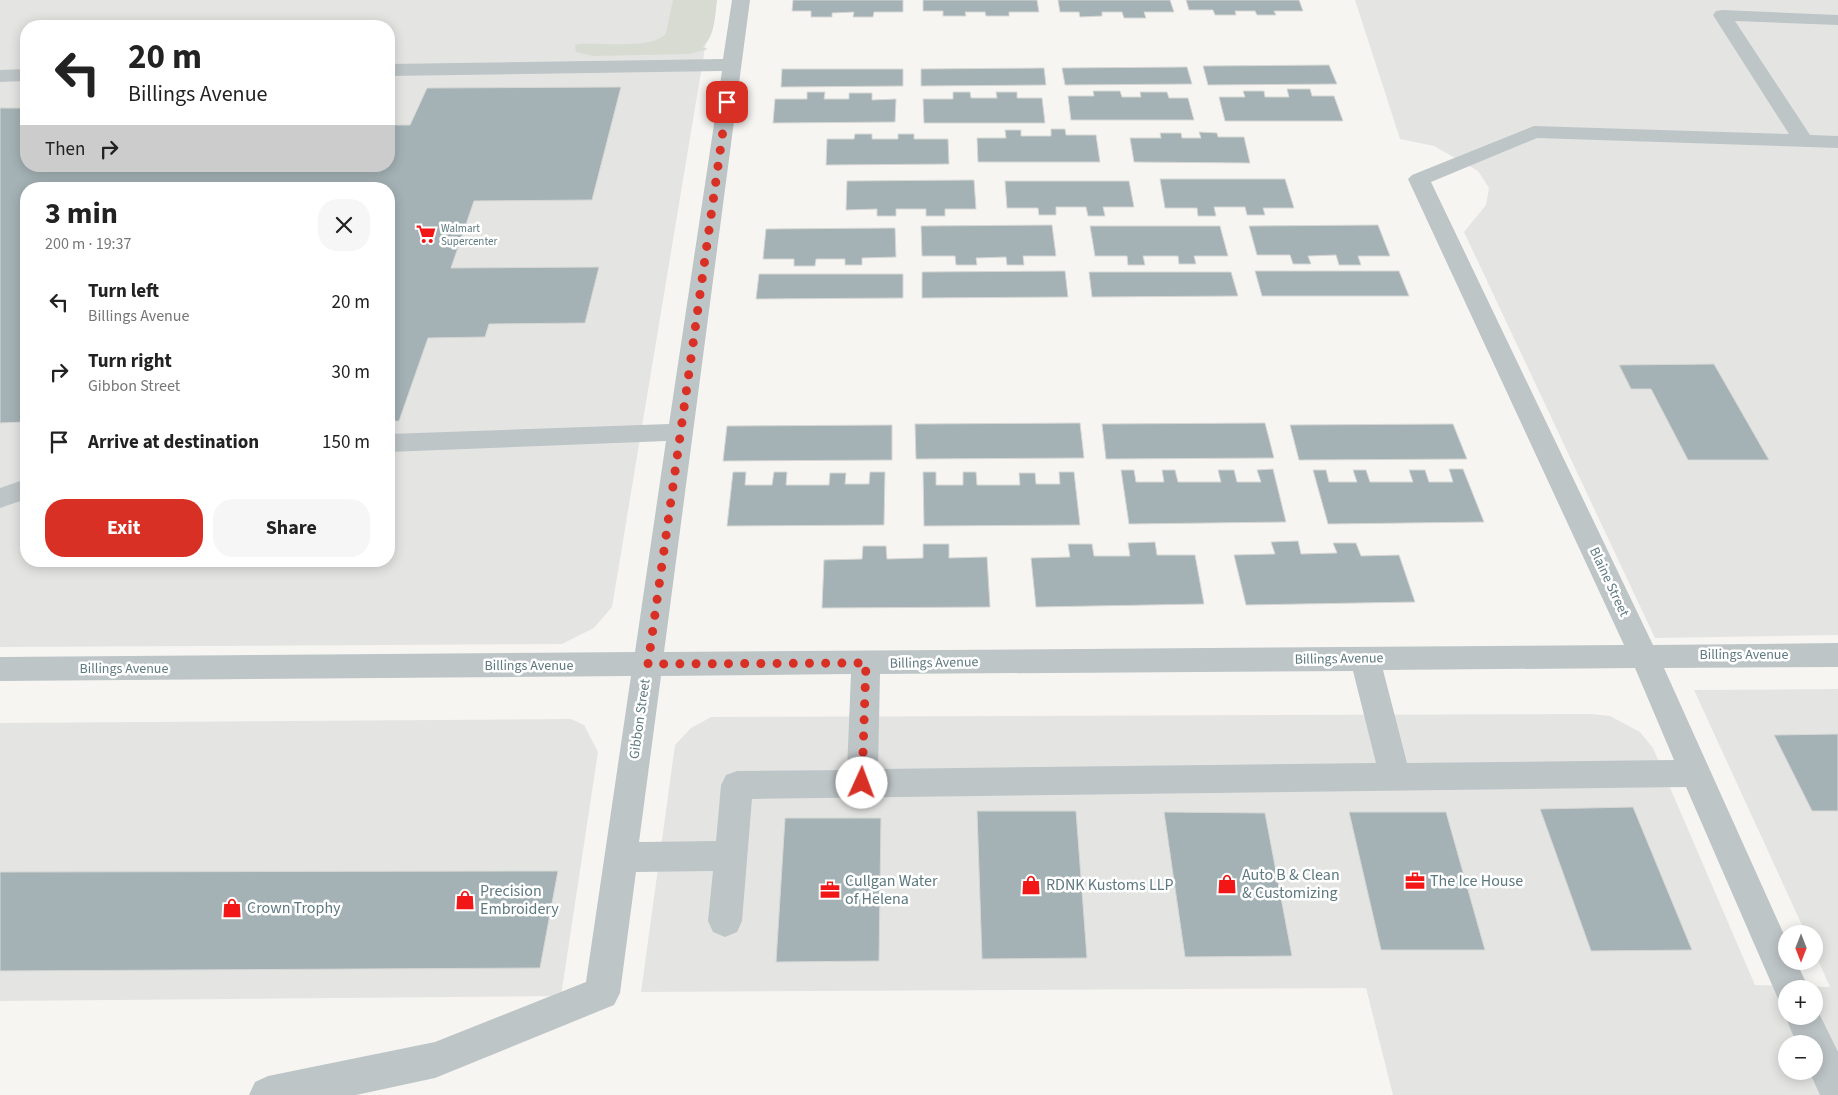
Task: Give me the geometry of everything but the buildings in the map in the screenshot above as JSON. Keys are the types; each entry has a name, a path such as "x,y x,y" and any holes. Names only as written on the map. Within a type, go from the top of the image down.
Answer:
{"street":[{"name":"Gibbon Street","path":"268,1095 435,1060 602,993 742,0"},
{"path":"1838,20 1722,16 1802,140 1838,142"},
{"path":"395,70 732,65"},
{"path":"0,76 20,76"},
{"name":"Blaine Street","path":"1787,980 1644,656 1419,179 1534,132 1802,140"},
{"path":"395,443 681,432"},
{"path":"0,498 20,491"},
{"name":"Billings Avenue","path":"0,669 1838,655"},
{"path":"1365,659 1395,777"},
{"path":"862,783 866,663"},
{"path":"725,921 737,785 1696,773"},
{"path":"621,857 731,856"},
{"path":"1808,1025 1838,1094"}],"shaded area":[{"path":"0,0 713,0 612,607 594,628 562,644 0,647"},
{"path":"673,0 717,0 712,32 710,38 702,47 708,49 690,54 593,56 576,52 575,46 578,44 625,44 650,42 660,38 666,33"},
{"path":"1355,0 1838,0 1838,635 1655,638 1464,232 1486,205 1489,188 1478,171 1434,146 1400,139"},
{"path":"1838,689 1838,1095 1393,1095 1366,988 641,992 675,745 691,728 711,717 1591,714 1610,716 1640,732 1653,748 1755,985 1778,986 1778,1025 1823,1025 1823,987 1830,987 1822,970 1823,925 1802,925 1694,690"},
{"path":"571,719 584,725 598,752 561,996 0,1001 0,723"}],"place":[{"name":"Walmart Supercenter","path":"426,234"},
{"name":"The Ice House","path":"1415,881"},
{"name":"Auto B & Clean & Customizing","path":"1227,884"},
{"name":"RDNK Kustoms LLP","path":"1031,885"},
{"name":"Cullgan Water of Helena","path":"830,890"},
{"name":"Precision Embroidery","path":"465,900"},
{"name":"Crown Trophy","path":"232,908"}],"route":[{"path":"727,102 648,664 866,663 862,783"}]}
